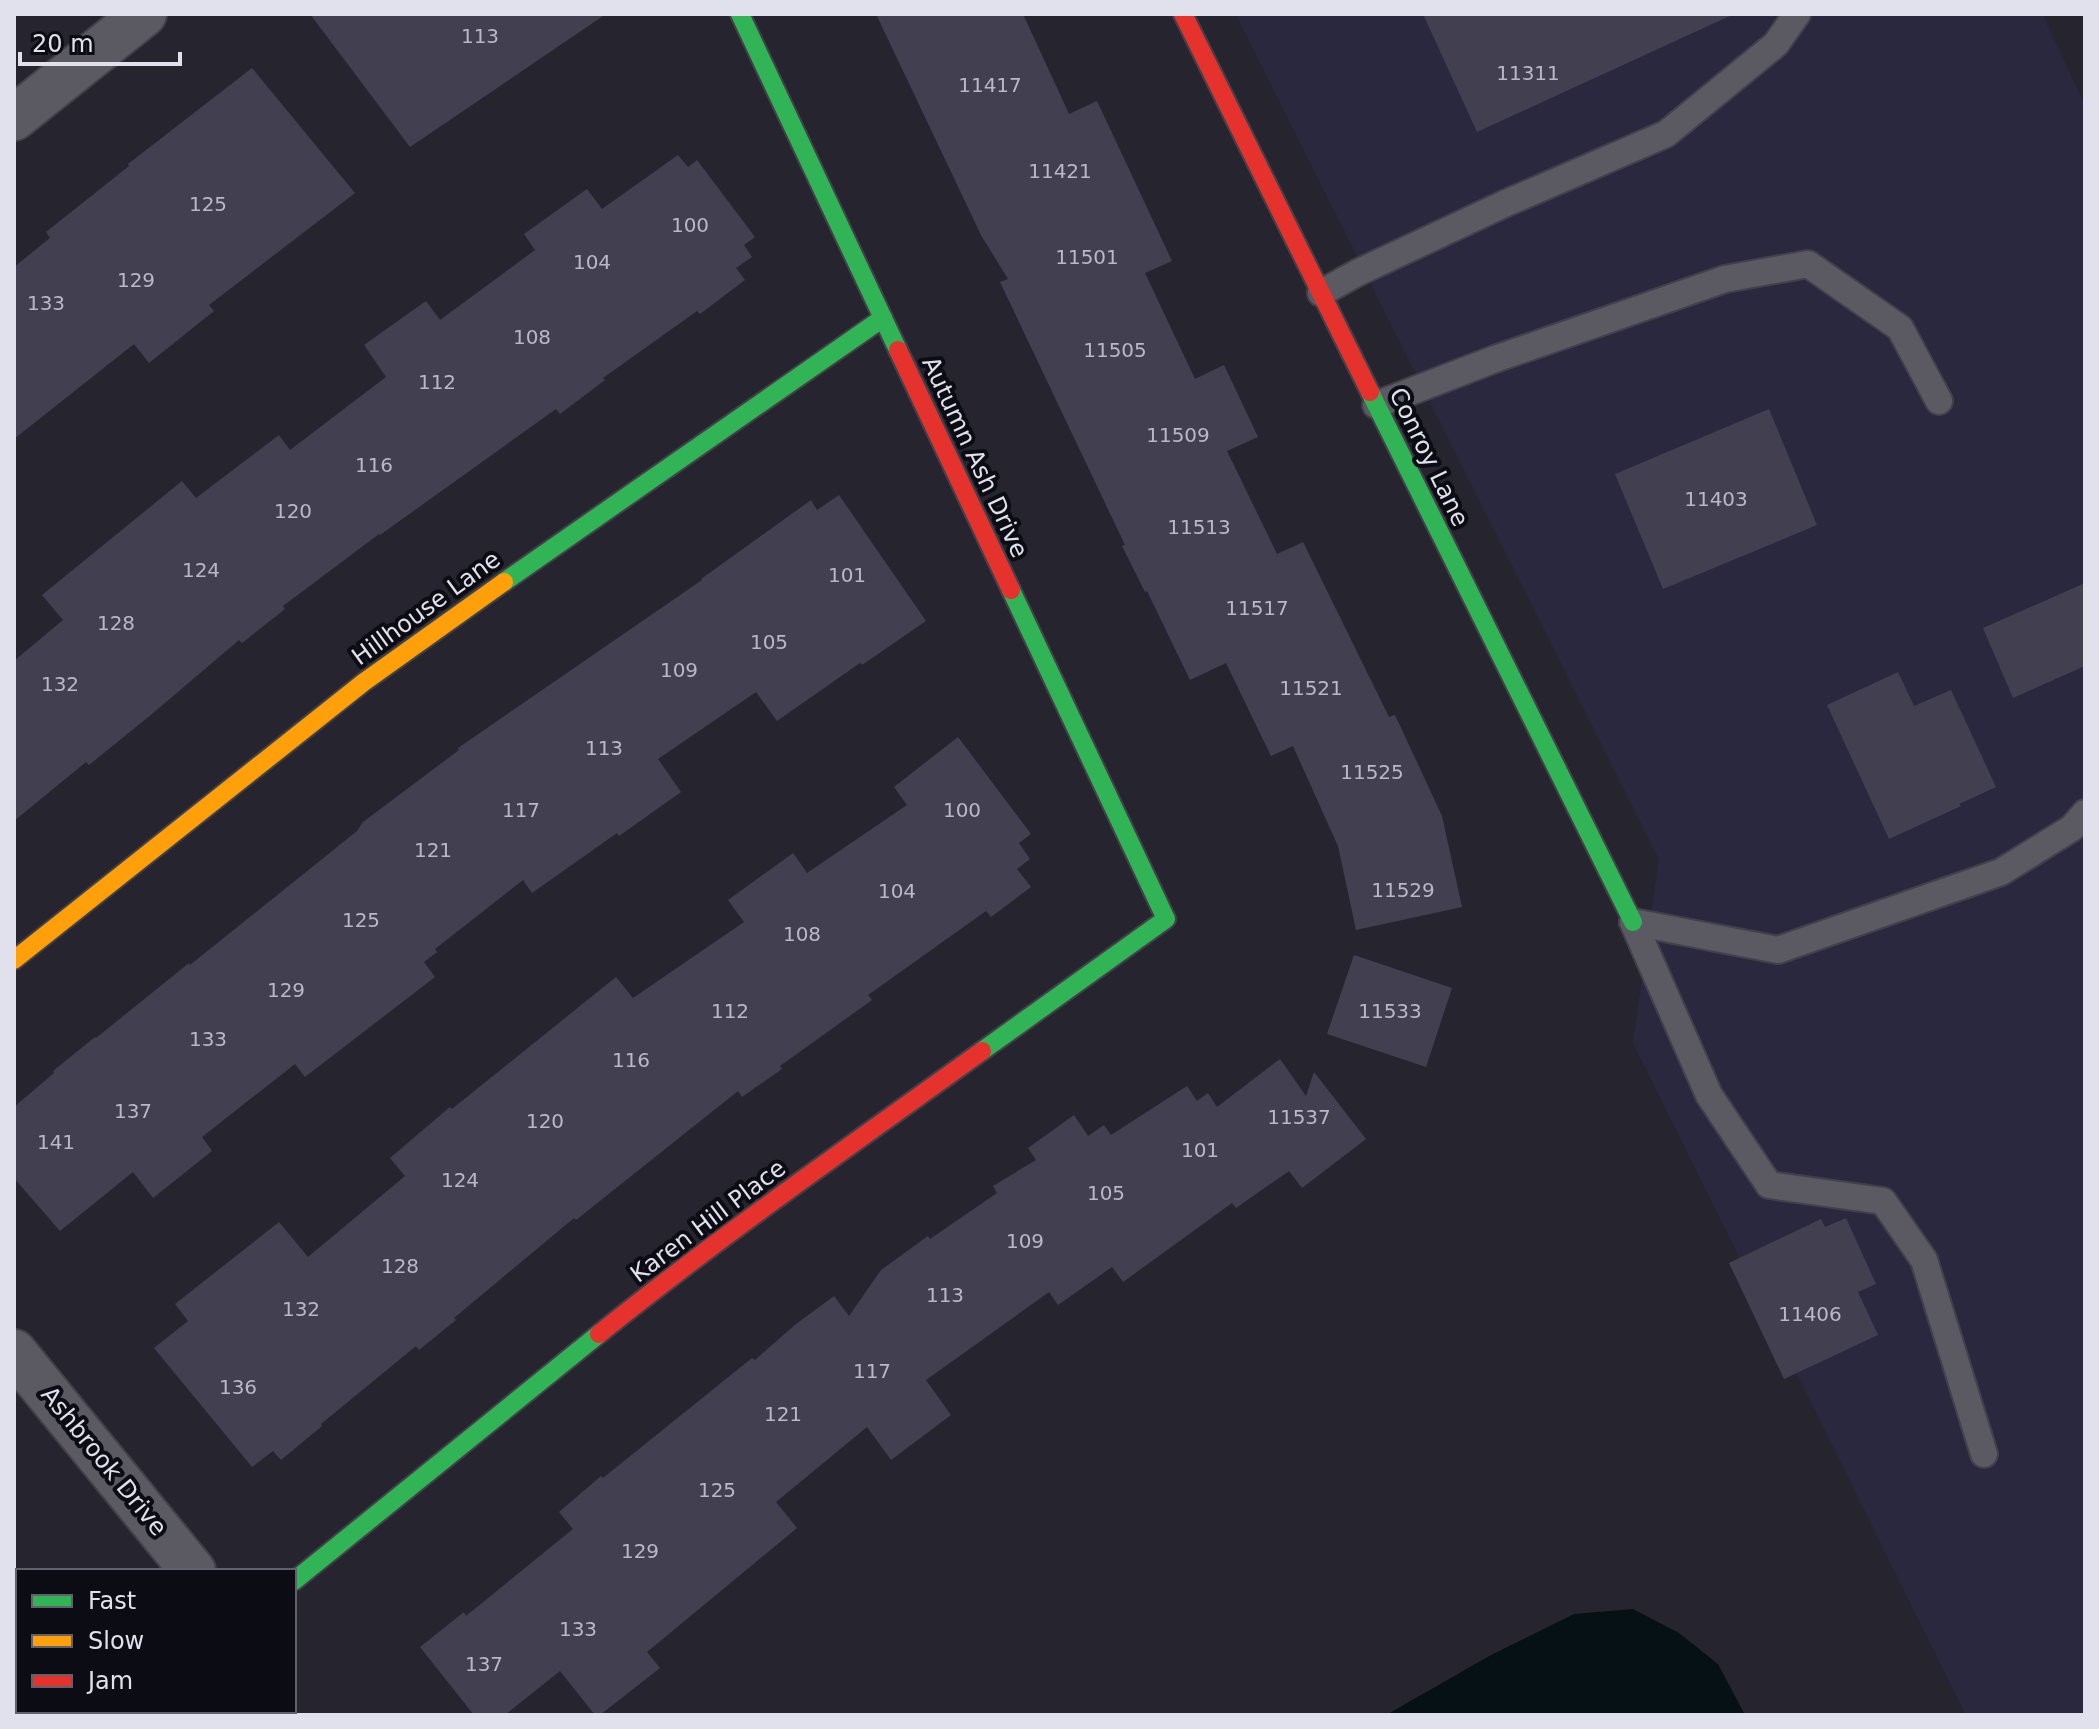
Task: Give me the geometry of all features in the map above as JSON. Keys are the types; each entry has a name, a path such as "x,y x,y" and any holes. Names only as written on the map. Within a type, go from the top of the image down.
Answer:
{"street":[{"name":"Autumn Ash Drive","path":"740,14 1166,919"},
{"name":"Conroy Lane","path":"1183,14 1633,922"},
{"path":"14,118 115,23"},
{"name":"Hillhouse Lane","path":"14,960 364,682 883,318"},
{"name":"Karen Hill Place","path":"296,1579 651,1292 1166,919"},
{"name":"Ashbrook Drive","path":"14,1352 191,1569"}],"lane":[{"path":"1321,293 1504,204 1666,134 1776,44 1797,14"},
{"path":"1376,405 1495,359 1725,279 1808,264 1900,328 1939,401"},
{"path":"1633,922 1778,950 2001,872 2072,828 2085,813"},
{"path":"1633,922 1709,1095 1769,1185 1883,1201 1924,1260 1984,1454"}],"shaded area":[{"path":"1236,14 2042,14 2085,105 2085,1715 1966,1715 1633,1043 1659,859"},
{"path":"1633,1609 1679,1633 1718,1664 1745,1715 1386,1715 1491,1655 1574,1614"}],"building":[{"path":"310,14 606,14 410,147"},
{"path":"876,14 1023,14 1069,114 1097,101 1172,261 1145,273 1195,379 1224,365 1258,437 1227,451 1277,554 1303,542 1389,717 1395,715 1442,816 1462,907 1356,930 1338,846 1293,746 1271,756 1226,663 1190,680 1122,546 1125,545 1000,282 1008,279 981,235"},
{"path":"1423,14 1734,14 1477,132"},
{"path":"252,68 355,193 209,305 214,311 149,363 134,344 14,439 14,267 50,238 46,232"},
{"path":"678,155 688,167 697,160 755,237 744,245 752,257 736,268 745,280 700,314 697,311 603,378 605,380 560,414 556,409 379,534 283,606 285,609 242,643 239,640 89,765 86,762 14,821 14,661 63,620 42,595 182,481 196,498 279,435 290,450 386,377 364,345 426,301 440,320 535,250 524,234 587,189 602,209"},
{"path":"1769,409 1817,525 1663,589 1615,474"},
{"path":"839,495 926,621 777,721 756,692 658,759 681,792 532,893 523,880 435,949 437,952 424,962 435,977 305,1077 295,1064 202,1137 212,1151 153,1198 133,1172 60,1231 14,1178 14,1107 95,1037 190,965 458,748 702,580 811,500 817,510"},
{"path":"2085,583 2085,666 2013,698 1983,628"},
{"path":"1898,672 1914,706 1951,690 1996,787 1889,839 1827,705"},
{"path":"958,737 1031,834 1019,843 1030,859 1017,869 1031,887 991,917 986,911 868,995 872,1000 742,1097 738,1091 576,1220 574,1218 454,1318 456,1320 419,1350 416,1346 281,1460 273,1451 252,1467 154,1348 188,1321 175,1304 279,1222 308,1257 405,1176 390,1158 450,1107 452,1109 616,977 633,998 744,922 728,900 793,853 807,873 907,805 894,787"},
{"path":"1354,955 1452,988 1426,1067 1327,1034"},
{"path":"1280,1059 1306,1096 1314,1072 1366,1139 1302,1188 1289,1171 1236,1208 1232,1203 1123,1282 1112,1267 1058,1305 1049,1292 926,1380 951,1415 891,1460 867,1427 776,1502 797,1528 647,1652 660,1668 600,1715 595,1715 560,1671 505,1715 474,1715 420,1647 464,1612 466,1616 573,1529 559,1512 601,1476 603,1478 834,1296 849,1316 881,1270 997,1193 993,1186 1036,1160 1028,1148 1074,1115 1088,1136 1104,1125 1111,1135 1187,1086 1197,1101 1208,1093 1217,1107"},
{"path":"1846,1218 1876,1284 1858,1292 1878,1335 1784,1379 1729,1263 1821,1219 1825,1227"}],"traffic: fast":[{"path":"740,14 898,350"},
{"path":"504,582 883,318"},
{"path":"1370,392 1633,922"},
{"path":"982,1051 1166,919 1011,590"},
{"path":"296,1579 599,1334"}],"traffic: slow":[{"path":"14,960 364,682 504,582"}],"traffic: jam":[{"path":"1183,14 1370,392"},
{"path":"898,350 1011,590"},
{"path":"599,1334 741,1225 982,1051"}]}
